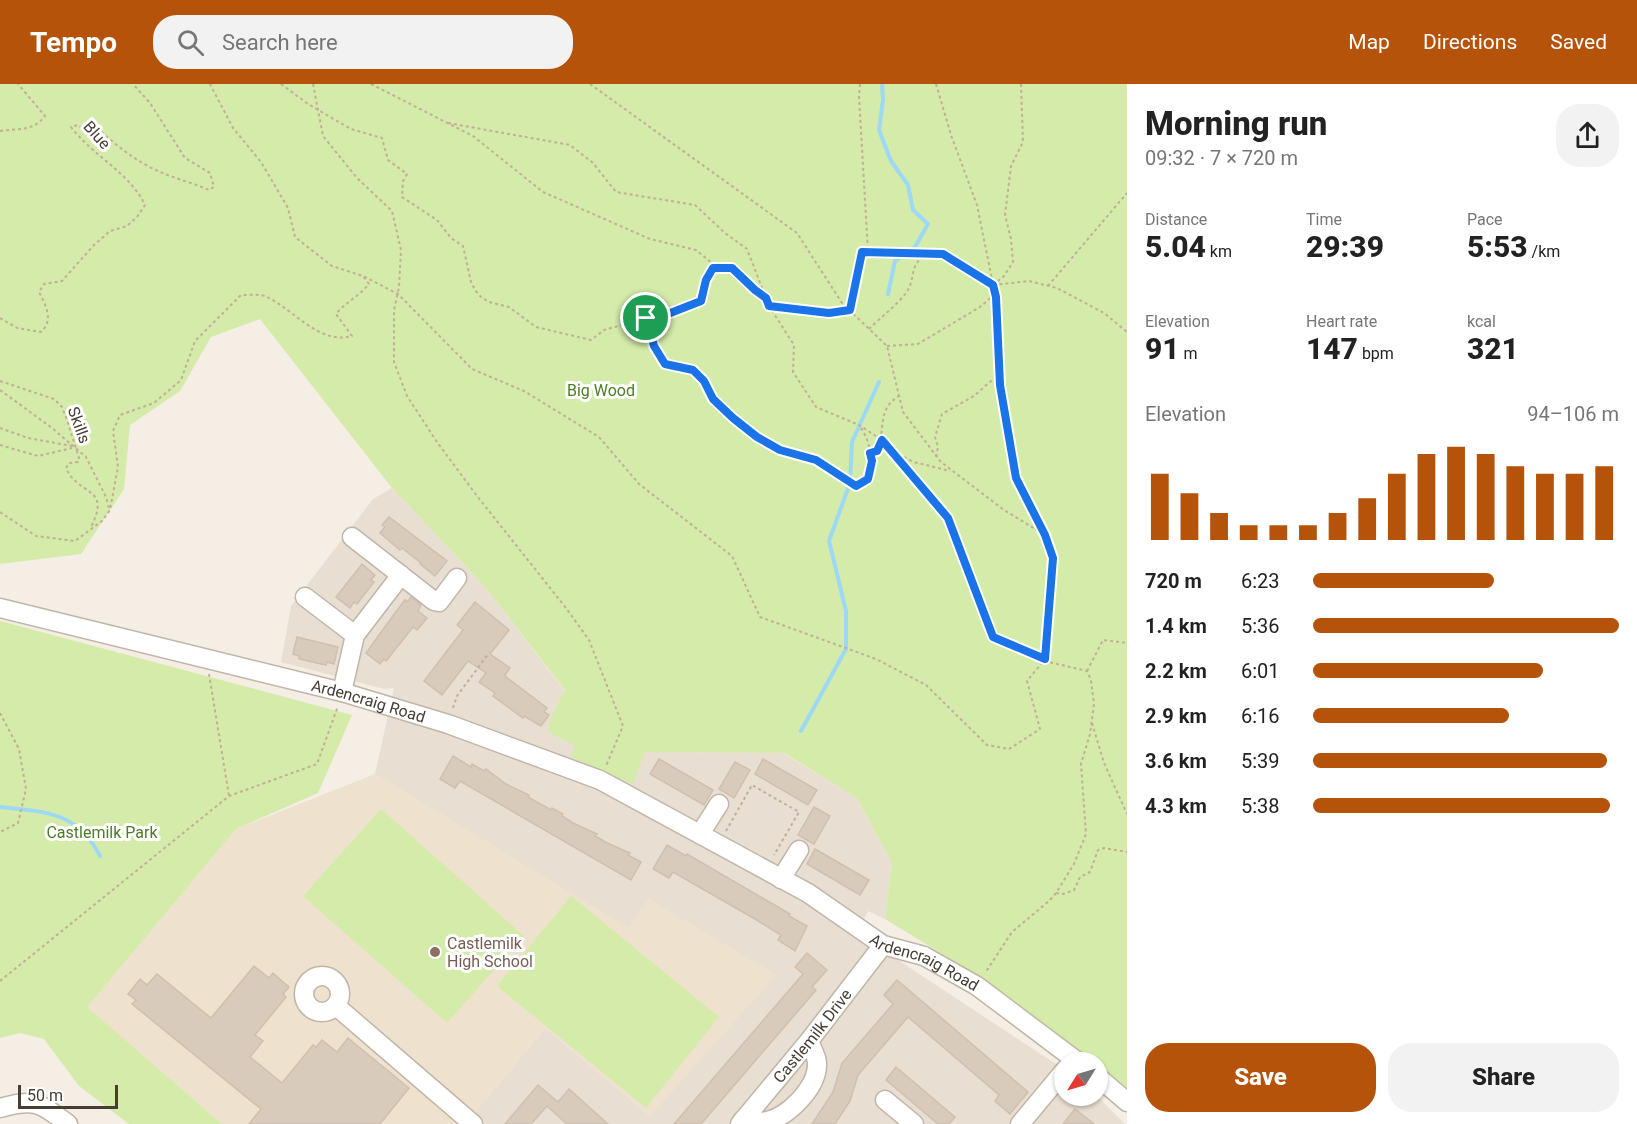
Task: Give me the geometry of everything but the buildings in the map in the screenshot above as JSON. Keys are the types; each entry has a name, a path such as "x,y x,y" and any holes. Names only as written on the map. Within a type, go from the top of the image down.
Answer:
{"street":[{"path":"352,537 434,601 439,602 457,578"},
{"path":"342,692 356,635 402,575"},
{"path":"305,597 356,635"},
{"name":"Ardencraig Road","path":"0,608 342,692 448,724 600,780 808,893 883,945 924,956 977,986 1058,1052"},
{"path":"700,834 719,804"},
{"path":"773,875 799,850"},
{"name":"Castlemilk Drive","path":"741,1122 809,1041 883,945"},
{"path":"336,1006 469,1121"},
{"path":"741,1122 766,1122 783,1115 800,1101 813,1082 817,1063 809,1041"},
{"path":"1020,1124 1054,1084"},
{"path":"1108,1086 1127,1102"},
{"path":"885,1100 914,1124"},
{"path":"0,1108 23,1102 44,1106 68,1124"}],"path":[{"path":"0,131 38,125 45,116 18,84"},
{"name":"Blue","path":"0,318 17,328 41,332 46,327 49,313 39,292 44,284 62,281 94,244 110,231 127,226 145,205 138,190 92,150 71,128 78,124 86,132 102,132 121,149 156,170 209,190 214,187 210,173 185,158 150,103 133,84"},
{"path":"210,84 233,128 261,162 288,208 295,237 332,266 363,276 398,294 472,369 524,391 599,437 639,484 732,556 760,617 876,659 926,685 987,745 1009,749 1040,729 1027,681 1045,659 1053,558 1045,535 1016,478 999,374 995,294 977,205 951,135 936,84"},
{"path":"281,84 318,110 351,129 382,138 388,160 407,174 403,181 402,197 437,220 451,238 463,246 475,290 489,302 509,307 536,327 591,340 604,330 646,318 655,319 701,301 706,280 713,268 732,268 766,298"},
{"path":"313,84 323,136 357,178 392,211 401,250 398,294 394,310 394,362 407,396 437,442 477,496 589,640 623,726 600,780"},
{"path":"371,84 473,136 543,192 650,239 696,250 718,268"},
{"path":"590,84 797,233 842,303 887,346 903,412 936,457 1004,510 1045,535"},
{"path":"860,84 868,252"},
{"path":"993,285 1004,276 1013,262 1011,239 1005,215 1011,166 1023,142 1021,84"},
{"path":"445,122 570,145 593,163 616,192 695,205 725,233 747,249 769,306 794,345 793,372 816,407 859,425 882,440 948,518 993,637 1049,662 1087,671 1091,680 1094,704 1090,734 1081,764 1086,834 1074,864 1056,892 1012,932 977,986"},
{"path":"1048,286 1127,193"},
{"path":"1120,202 1127,199"},
{"path":"850,310 862,252 943,254 993,285 1029,281 1057,288 1104,313 1127,332"},
{"path":"869,329 908,292 914,265 928,253"},
{"path":"0,512 36,536 75,541 102,521 110,510 118,467 113,431 120,415 154,403 182,380 195,341 241,295 262,295 284,306 314,330 340,339 352,336 336,314 346,302 361,293 369,284 363,276"},
{"path":"887,346 918,344 980,307 995,294"},
{"path":"769,306 829,313 850,310"},
{"path":"646,318 654,346 665,364 693,370 704,381 713,399 757,437 780,450 816,460 856,486 868,479 872,461 867,435 859,425"},
{"path":"936,457 938,447 935,437 942,414 974,396 999,374"},
{"name":"Skills","path":"0,381 54,399 65,414 78,462 69,463 66,468 69,476 93,494 97,500 99,510 90,530"},
{"path":"0,390 52,428 86,457 110,510"},
{"path":"870,453 877,451 882,440 880,427 884,412 892,400 899,396"},
{"path":"0,428 28,438 75,447"},
{"path":"0,445 38,456 75,447"},
{"path":"891,452 914,462 952,471"},
{"path":"1087,671 1102,640 1127,643"},
{"path":"448,724 457,696 489,653"},
{"path":"207,659 229,796"},
{"path":"0,981 229,796 317,764 342,692"},
{"path":"0,713 19,748 26,789 18,823 0,832"},
{"path":"1092,721 1104,763 1127,814"},
{"path":"718,843 752,785 799,812 773,875"},
{"path":"1056,892 1063,894 1074,890 1080,877 1090,872 1098,850 1104,848 1127,852"}],"shaded area":[{"path":"392,488 486,588 565,691 550,719 576,745 571,757 645,752 783,753 857,798 892,863 885,919 868,911 857,933 1054,1063 1054,1106 1107,1106 1125,1124 465,1124 545,1028 650,1116 649,899 629,929 375,774 394,688 384,689 281,662 291,606 373,499"},
{"name":"Castlemilk High School","path":"375,774 629,928 649,899 776,975 650,1116 545,1028 465,1124 222,1124 86,1007 236,829"}],"green space":[{"name":"Big Wood","path":"0,84 1127,84 1127,1091 1108,1077 1108,1052 1076,1052 967,969 885,919 892,863 857,798 784,753 645,752 633,784 571,757 575,745 548,732 550,719 565,690 486,588 392,488 260,319 211,337 180,391 130,425 124,489 81,554 0,564"},
{"name":"Castlemilk Park","path":"0,621 352,715 318,793 236,829 87,1007 222,1124 129,1124 79,1086 44,1039 20,1033 0,1038"},
{"path":"381,809 524,936 447,1023 303,896"},
{"path":"571,896 719,1017 646,1108 497,986"}],"waterway":[{"path":"882,84 883,100 879,130 891,161 908,185 913,210 928,224 915,247 895,261 888,294"},
{"path":"801,731 846,649 846,611 829,541 850,483 852,442 879,382"},
{"path":"0,807 58,816 81,830 100,856"}],"place":[{"name":"Castlemilk High School","path":"435,952"}],"route":[{"path":"862,252 943,254 993,285 996,297 1000,385 1016,478 1045,535 1053,558 1045,659 993,637 948,518 882,440 877,451 870,453 872,461 868,479 856,486 816,460 780,450 757,437 733,418 713,399 704,381 693,370 665,364 654,346 646,318 655,319 701,301 706,280 713,268 732,268 766,298 769,306 829,313 850,310 862,252"}]}
